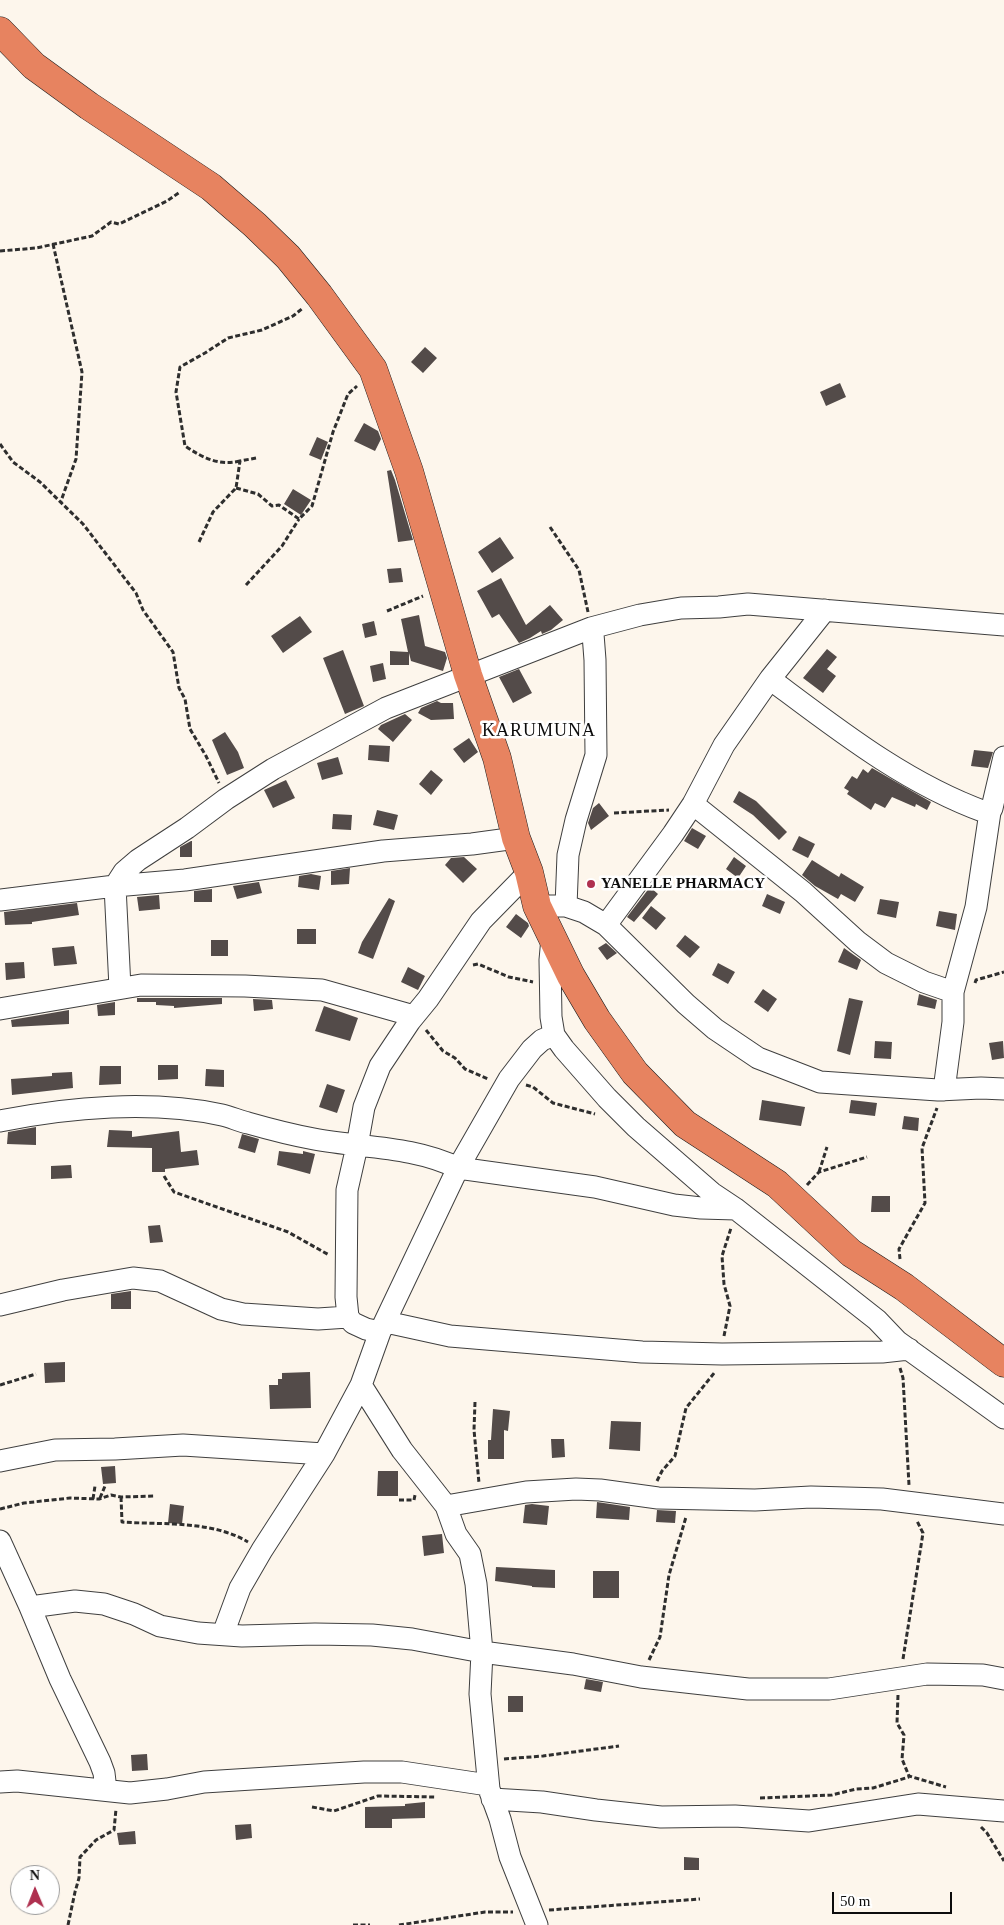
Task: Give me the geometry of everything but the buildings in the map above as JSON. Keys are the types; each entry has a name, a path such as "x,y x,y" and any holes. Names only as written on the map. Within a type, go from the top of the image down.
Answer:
{"highway":[{"path":"0,30 34,66 89,106 211,187 255,225 288,257 319,295 373,369 409,471 468,675 497,758 516,838 537,906 571,976 597,1020 635,1073 685,1124 776,1184 851,1253 904,1287 1004,1363"}],"street":[{"path":"120,988 114,886 130,865 273,769 386,708 591,628 640,615 681,608 748,604 1004,625"},
{"path":"606,925 673,834 691,806 724,745 770,679 825,610"},
{"path":"566,906 568,855 576,820 596,755 595,660 591,628"},
{"path":"770,679 831,725 894,767 940,794 980,810 994,823"},
{"path":"941,1090 952,1022 952,992 976,908 994,823 1004,757"},
{"path":"691,806 803,892 858,942 886,963 924,982 952,992"},
{"path":"0,900 114,886 185,880 383,851 472,844 516,838"},
{"path":"528,872 481,922 380,1066 364,1107 347,1190 348,1317 353,1323 360,1326 383,1327 450,1336 642,1352 722,1354 882,1352 901,1350"},
{"path":"537,906 566,906 584,912 606,925 686,1004 715,1029 758,1058 820,1082 941,1090 1004,1089"},
{"path":"552,938 550,960 551,1017 554,1035 607,1098 636,1127 712,1193 740,1212 877,1320 897,1341 901,1350 1004,1418"},
{"path":"0,1009 141,985 244,986 322,990 412,1018"},
{"path":"223,1634 240,1588 262,1550 324,1454 361,1385 383,1327 458,1168 509,1079 532,1048 542,1040 554,1035"},
{"path":"0,1121 26,1116 111,1107 167,1108 223,1115 246,1123 312,1139 424,1156 458,1168 595,1188 674,1205 740,1212"},
{"path":"0,1305 72,1288 133,1278 160,1281 221,1310 243,1314 318,1319 348,1317"},
{"path":"361,1385 402,1450 446,1506 456,1534 470,1554 476,1584 482,1652 480,1694 490,1792 500,1819 510,1857 534,1918"},
{"path":"0,1461 55,1450 115,1449 184,1444 324,1454"},
{"path":"446,1506 526,1492 576,1489 600,1490 643,1497 755,1500 845,1497 912,1502 1004,1514"},
{"path":"0,1541 60,1679 100,1762 104,1773 106,1790"},
{"path":"30,1607 75,1601 104,1604 134,1614 160,1626 198,1633 372,1635 412,1639 482,1652 573,1664 641,1677 748,1688 829,1689 927,1674 984,1675 1004,1679"},
{"path":"0,1782 17,1781 130,1793 204,1782 364,1772 402,1772 542,1802 662,1817 735,1816 809,1821 918,1804 1004,1812"}],"path":[{"path":"0,251 36,248 92,236 111,222 119,224 167,202 181,192 211,187"},
{"path":"53,244 82,372 76,459 61,501"},
{"path":"256,458 227,464 203,458 185,446 176,392 180,367 228,338 262,330 293,316 319,295"},
{"path":"246,585 282,546 299,518 312,506 333,432 348,394 373,369"},
{"path":"0,444 13,462 40,482 83,524 136,593 143,610 173,652 179,688 185,699 190,729 206,756 226,800"},
{"path":"199,542 213,512 236,488 240,461"},
{"path":"236,488 258,494 272,506 279,504 299,518"},
{"path":"550,527 579,570 591,628"},
{"path":"387,611 420,596 444,590"},
{"path":"614,814 691,806"},
{"path":"445,972 478,964 509,977 536,982 551,989"},
{"path":"412,1018 425,1029 443,1052 455,1058 465,1069 488,1079 509,1079"},
{"path":"904,1287 899,1249 925,1204 922,1148 940,1101 941,1090"},
{"path":"794,1201 819,1172 827,1147"},
{"path":"819,1172 867,1157"},
{"path":"164,1176 174,1192 288,1232 332,1258 346,1249"},
{"path":"643,1497 675,1456 686,1408 722,1364 730,1306 724,1284 722,1256 734,1218 740,1212"},
{"path":"901,1350 906,1449 912,1502 923,1533 909,1624 898,1678 897,1723 904,1735 902,1759 909,1776"},
{"path":"0,1385 36,1374"},
{"path":"475,1402 474,1430 480,1499"},
{"path":"93,1499 95,1486"},
{"path":"99,1499 105,1486"},
{"path":"0,1509 24,1503 70,1498 99,1499 111,1495 121,1497 155,1496"},
{"path":"121,1497 122,1522 210,1528 235,1534 262,1550"},
{"path":"641,1677 660,1637 669,1576 686,1516 704,1498"},
{"path":"486,1760 543,1756 619,1746"},
{"path":"735,1816 742,1805 753,1799 832,1795 856,1789 873,1788 909,1776 946,1786 952,1797 966,1803 975,1822 987,1833 1004,1862"},
{"path":"68,1925 74,1892 79,1878 80,1857 96,1840 114,1830 117,1811 106,1790"},
{"path":"312,1807 334,1811 378,1796 444,1797"},
{"path":"399,1925 485,1912 534,1918 700,1899"},
{"path":"353,1925 370,1925"}],"place":[{"name":"YANELLE PHARMACY","path":"591,884"}],"district":[{"name":"KARUMUNA","path":"539,731"}]}
